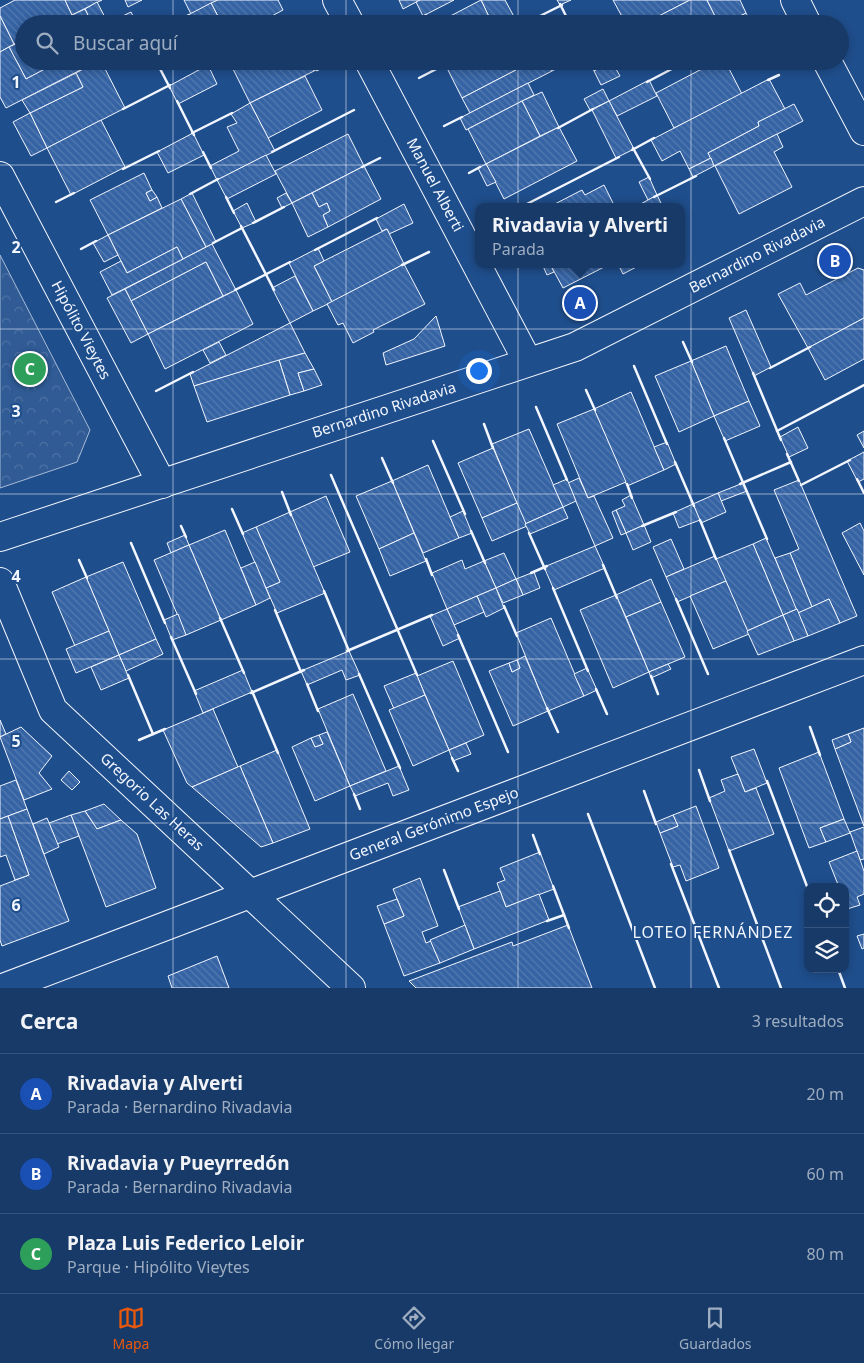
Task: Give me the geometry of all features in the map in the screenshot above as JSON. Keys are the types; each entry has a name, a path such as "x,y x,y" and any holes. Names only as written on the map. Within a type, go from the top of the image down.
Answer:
{"street":[{"path":"337,0 345,15"},
{"path":"795,0 802,15"},
{"name":"Manuel Alberti","path":"375,70 475,261"},
{"path":"832,70 864,131"},
{"name":"Hipólito Vieytes","path":"0,176 162,484"},
{"name":"Bernardino Rivadavia","path":"0,537 575,347 864,201"},
{"name":"Manuel Alberti","path":"479,268 528,362"},
{"name":"Gregorio Las Heras","path":"0,582 53,710 352,988"},
{"name":"General Gerónimo Espejo","path":"3,988 864,660"}],"green space":[{"path":"0,255 90,430 77,462 0,488"}],"building":[{"path":"15,0 65,0 72,15 15,15 14,44 0,16 0,8"},
{"path":"65,0 102,0 72,15"},
{"path":"125,0 142,0 128,7"},
{"path":"184,0 218,0 191,14"},
{"path":"218,0 278,0 283,10 274,15 217,15 211,3"},
{"path":"399,0 420,0 403,9"},
{"path":"420,0 454,0 425,15 422,15 416,2"},
{"path":"481,0 505,0 513,15 488,15"},
{"path":"481,0 488,15 452,15"},
{"path":"557,0 571,0 560,5"},
{"path":"613,0 690,0 661,15 621,15"},
{"path":"690,0 707,0 714,15 661,15"},
{"path":"707,0 740,0 746,13 742,15 714,15"},
{"path":"97,2 104,15 88,15 85,9"},
{"path":"211,3 217,15 188,15"},
{"path":"85,9 88,15 72,15"},
{"path":"0,16 14,44 0,52"},
{"path":"15,44 15,58 9,47"},
{"path":"9,47 15,58 15,70 21,70 26,79 43,70 80,70 6,108 0,97 0,52"},
{"path":"21,70 43,70 26,79"},
{"path":"82,70 106,70 125,108 47,148 30,113 83,87 76,73"},
{"path":"199,70 210,70 217,84 178,104 169,86"},
{"path":"234,70 314,70 314,71 250,103"},
{"path":"448,70 516,70 462,98"},
{"path":"516,70 552,71 470,113 462,98"},
{"path":"617,70 620,76 601,85 594,71"},
{"path":"700,70 730,70 742,94 674,128 656,93"},
{"path":"76,73 83,87 30,113 22,100"},
{"path":"305,76 322,110 268,138 250,103"},
{"path":"769,79 785,109 758,122 759,126 708,153 711,158 689,169 680,151 662,161 651,140"},
{"path":"649,80 657,96 617,116 609,101"},
{"path":"528,83 534,95 466,130 460,118"},
{"path":"603,89 609,101 590,110 584,99"},
{"path":"542,92 559,127 540,136 522,101"},
{"path":"522,101 540,136 486,164 468,129"},
{"path":"609,101 634,149 616,158 592,110"},
{"path":"250,103 275,151 217,180 210,166 239,151 227,127 237,123 231,114"},
{"path":"794,104 803,121 714,166 708,153 759,126 758,122"},
{"path":"30,113 47,148 31,156 13,122"},
{"path":"101,120 125,167 71,195 47,148"},
{"path":"559,127 577,161 504,199 486,164"},
{"path":"193,133 204,155 168,173 157,152"},
{"path":"348,134 364,166 292,203 275,171"},
{"path":"777,134 783,147 774,152 792,187 739,214 715,166"},
{"path":"266,155 276,174 227,199 217,180"},
{"path":"711,158 714,166 693,177 689,169"},
{"path":"486,164 496,182 487,186 478,168"},
{"path":"364,166 381,199 328,227 323,215 330,211 327,203 319,207 312,193"},
{"path":"144,173 152,190 146,193 150,201 157,197 162,208 108,235 90,200"},
{"path":"649,177 657,195 648,200 639,182"},
{"path":"604,185 613,203 557,203 582,190 585,195"},
{"path":"152,190 157,197 150,201 146,193"},
{"path":"192,193 216,242 206,247 181,199"},
{"path":"286,193 292,203 282,208 277,198"},
{"path":"312,193 319,207 327,203 330,211 323,215 328,227 308,237 292,203"},
{"path":"657,195 661,203 642,203"},
{"path":"181,199 206,247 183,259 177,247 127,273 108,235"},
{"path":"247,203 256,222 242,228 233,211"},
{"path":"404,204 413,223 389,234 387,229 382,231 376,219"},
{"path":"387,229 404,264 332,302 314,266"},
{"path":"108,235 118,255 104,262 93,243"},
{"path":"212,244 236,290 223,296 206,262 131,301 125,289"},
{"path":"177,247 183,259 112,295 100,272 121,261 127,273"},
{"path":"318,248 324,261 314,266 332,302 313,311 289,263"},
{"path":"206,262 223,296 148,334 131,301"},
{"path":"404,264 425,304 373,330 374,332 353,343 343,323 338,325 327,304"},
{"path":"544,268 552,268 554,272 547,275"},
{"path":"552,268 602,268 563,288"},
{"path":"620,268 634,268 623,274"},
{"path":"858,268 864,270 864,318 808,348 778,294 800,283 806,295"},
{"path":"295,276 313,311 290,323 272,288"},
{"path":"125,289 148,334 131,343 107,298"},
{"path":"236,290 253,324 165,369 148,334"},
{"path":"746,310 771,367 754,376 729,318"},
{"path":"436,316 445,346 386,365 383,353 414,339"},
{"path":"864,318 864,359 825,380 808,348"},
{"path":"290,323 305,353 194,386 190,374"},
{"path":"219,342 226,355 210,363 203,350"},
{"path":"726,346 749,401 714,416 691,361"},
{"path":"305,353 314,369 298,373 304,391 290,395 279,360"},
{"path":"279,360 290,395 207,422 194,386"},
{"path":"691,361 714,416 679,432 655,376"},
{"path":"314,369 322,385 304,391 298,373"},
{"path":"631,392 664,470 627,486 594,409"},
{"path":"749,401 760,426 725,441 714,416"},
{"path":"594,409 626,482 588,498 557,424"},
{"path":"798,427 808,448 789,457 780,437"},
{"path":"529,429 563,507 525,524 492,444"},
{"path":"864,431 864,448 857,435"},
{"path":"667,442 676,464 664,470 654,447"},
{"path":"493,448 517,503 482,518 458,463"},
{"path":"864,452 864,479 858,482 847,461"},
{"path":"428,465 459,538 423,553 392,481"},
{"path":"579,478 588,498 594,496 613,538 595,546 568,483"},
{"path":"567,479 576,501 563,507 553,485"},
{"path":"799,480 857,616 840,623 829,599 812,607 790,553 799,549 774,490"},
{"path":"392,481 414,533 379,549 356,496"},
{"path":"743,483 747,491 721,501 718,493"},
{"path":"718,493 726,512 701,523 693,504"},
{"path":"631,495 644,525 626,533 616,510 625,506 622,500"},
{"path":"326,496 350,552 313,567 290,512"},
{"path":"517,503 527,526 492,541 482,518"},
{"path":"693,504 700,520 679,528 673,513"},
{"path":"563,507 568,518 530,534 525,524"},
{"path":"616,510 626,533 621,535 612,512"},
{"path":"463,511 472,533 459,538 450,517"},
{"path":"290,512 325,593 277,613 266,588 280,582 256,527"},
{"path":"860,523 864,531 864,575 842,533"},
{"path":"644,525 651,542 633,550 626,533"},
{"path":"256,527 280,582 266,588 242,533"},
{"path":"225,530 256,605 221,620 189,545"},
{"path":"414,533 426,561 390,576 379,549"},
{"path":"185,535 189,545 171,553 167,543"},
{"path":"766,538 797,609 783,615 753,544"},
{"path":"671,539 684,569 666,577 653,547"},
{"path":"753,544 783,615 747,631 716,559"},
{"path":"189,545 221,620 186,635 154,560"},
{"path":"595,546 605,568 554,590 544,567"},
{"path":"504,553 516,579 496,588 484,561"},
{"path":"790,553 812,607 798,613 775,558"},
{"path":"715,556 726,581 677,602 666,577"},
{"path":"462,560 465,569 484,561 496,588 447,609 432,573"},
{"path":"123,562 156,639 119,655 86,577"},
{"path":"255,562 270,598 256,605 241,568"},
{"path":"534,572 540,588 523,595 516,579"},
{"path":"86,577 109,631 75,646 52,592"},
{"path":"516,579 523,595 503,603 496,588"},
{"path":"651,579 661,602 626,617 616,595"},
{"path":"726,581 749,634 713,649 690,596"},
{"path":"496,588 504,608 486,617 477,596"},
{"path":"616,595 649,672 613,688 580,610"},
{"path":"477,596 484,612 454,625 447,609"},
{"path":"829,599 840,623 808,636 798,613"},
{"path":"661,602 685,657 649,672 626,617"},
{"path":"447,609 460,638 443,646 430,616"},
{"path":"797,609 808,636 794,641 783,615"},
{"path":"178,614 186,635 172,640 164,620"},
{"path":"783,615 794,641 758,655 747,631"},
{"path":"551,618 584,696 548,711 516,633"},
{"path":"109,631 119,655 76,673 66,649"},
{"path":"156,639 163,654 126,671 119,655"},
{"path":"349,651 360,675 346,680 342,670 307,685 301,671"},
{"path":"119,655 129,678 101,690 91,667"},
{"path":"525,656 548,711 513,726 489,671 509,663 512,672 520,668 517,660"},
{"path":"517,660 520,668 512,672 509,663"},
{"path":"453,661 484,735 449,750 417,676"},
{"path":"668,664 671,669 651,678 649,672"},
{"path":"587,668 597,690 584,696 574,674"},
{"path":"243,670 252,692 203,713 194,691"},
{"path":"416,673 425,695 394,709 384,686"},
{"path":"353,694 386,771 350,786 318,709"},
{"path":"425,695 449,750 413,766 389,710"},
{"path":"213,709 238,767 192,787 187,783 163,730"},
{"path":"0,720 6,734 0,737"},
{"path":"21,727 52,756 39,773 52,789 24,800 0,737"},
{"path":"864,728 864,826 835,749 851,742 848,734"},
{"path":"327,732 350,786 315,801 292,747 311,738 315,747 323,744 319,735"},
{"path":"848,734 851,742 835,749 832,740"},
{"path":"319,735 323,744 315,747 311,738"},
{"path":"466,743 471,754 453,761 449,750"},
{"path":"754,749 767,783 745,792 731,757"},
{"path":"277,750 310,829 273,843 240,766"},
{"path":"819,752 844,819 820,828 826,842 809,848 779,768"},
{"path":"240,766 273,843 261,847 192,787"},
{"path":"399,766 409,790 393,796 388,783 355,796 350,786"},
{"path":"69,771 80,782 72,790 61,780"},
{"path":"738,774 745,792 756,788 774,834 729,851 709,798 725,791 721,780"},
{"path":"16,780 27,809 0,819 0,786"},
{"path":"104,804 121,820 97,829 85,811"},
{"path":"696,806 719,868 686,881 680,865 673,867 660,833 678,826 673,815"},
{"path":"27,809 69,921 2,946 0,940 0,886 29,875 8,816"},
{"path":"85,811 97,829 121,820 137,834 156,888 106,907 71,815"},
{"path":"71,815 79,836 57,844 49,823"},
{"path":"673,815 678,826 660,833 656,822"},
{"path":"8,816 29,875 15,880 6,855 0,857 0,819"},
{"path":"47,818 59,847 44,854 33,824"},
{"path":"844,819 850,833 826,842 820,828"},
{"path":"864,827 864,859 860,860 850,832"},
{"path":"857,851 864,871 864,894 857,897 860,905 849,908 849,883 837,883 829,862"},
{"path":"540,852 554,889 506,907 497,883 505,880 500,868"},
{"path":"420,878 438,926 422,932 426,943 431,941 440,963 404,976 384,924 404,916 393,889"},
{"path":"500,891 506,907 539,894 549,920 474,949 458,907"},
{"path":"397,899 404,916 384,924 377,906"},
{"path":"465,925 474,949 440,963 430,940"},
{"path":"568,925 592,988 416,988 409,981 512,942 513,946"},
{"path":"864,934 864,948 862,949 857,936"},
{"path":"217,956 229,988 172,988 168,976"}],"wall":[{"path":"560,4 566,15"},
{"path":"542,15 562,5"},
{"path":"161,70 170,88"},
{"path":"419,78 434,70"},
{"path":"647,82 670,70"},
{"path":"768,80 779,75"},
{"path":"123,109 170,85"},
{"path":"177,101 194,135"},
{"path":"558,128 593,109"},
{"path":"272,152 354,110"},
{"path":"192,133 232,113"},
{"path":"444,126 462,117"},
{"path":"632,150 654,138"},
{"path":"633,148 650,179"},
{"path":"123,169 159,151"},
{"path":"203,152 211,168"},
{"path":"529,203 619,157"},
{"path":"362,167 380,158"},
{"path":"469,173 480,167"},
{"path":"654,197 696,176"},
{"path":"190,194 218,179"},
{"path":"56,202 74,193"},
{"path":"226,197 234,213"},
{"path":"253,223 284,207"},
{"path":"315,250 377,218"},
{"path":"241,226 274,290"},
{"path":"213,243 242,228"},
{"path":"81,249 96,241"},
{"path":"402,265 429,252"},
{"path":"235,290 290,262"},
{"path":"683,342 692,362"},
{"path":"770,368 810,347"},
{"path":"634,366 667,444"},
{"path":"156,391 193,372"},
{"path":"753,373 781,440"},
{"path":"777,431 864,385"},
{"path":"586,390 595,410"},
{"path":"536,407 567,480"},
{"path":"484,424 493,448"},
{"path":"724,438 767,539"},
{"path":"433,441 465,514"},
{"path":"787,454 799,481"},
{"path":"382,458 393,483"},
{"path":"801,485 850,460"},
{"path":"675,462 694,506"},
{"path":"740,484 791,462"},
{"path":"331,475 417,675"},
{"path":"857,479 864,493"},
{"path":"627,484 632,498"},
{"path":"282,492 291,515"},
{"path":"232,509 243,534"},
{"path":"642,526 676,512"},
{"path":"700,520 716,559"},
{"path":"181,526 186,537"},
{"path":"471,531 485,563"},
{"path":"529,533 545,569"},
{"path":"131,543 165,623"},
{"path":"426,559 432,575"},
{"path":"79,560 87,578"},
{"path":"603,565 617,598"},
{"path":"531,573 547,566"},
{"path":"553,588 588,671"},
{"path":"324,591 349,651"},
{"path":"676,599 708,674"},
{"path":"504,606 517,636"},
{"path":"275,610 301,672"},
{"path":"347,651 432,615"},
{"path":"220,618 244,673"},
{"path":"458,635 508,752"},
{"path":"171,637 196,694"},
{"path":"251,693 304,670"},
{"path":"359,674 400,768"},
{"path":"128,675 153,734"},
{"path":"651,676 658,694"},
{"path":"307,684 318,711"},
{"path":"596,689 607,714"},
{"path":"252,691 278,753"},
{"path":"547,708 558,732"},
{"path":"810,727 820,755"},
{"path":"139,740 165,729"},
{"path":"452,758 458,771"},
{"path":"699,770 710,801"},
{"path":"767,781 806,883"},
{"path":"644,791 656,824"},
{"path":"354,794 360,809"},
{"path":"588,814 655,988"},
{"path":"533,835 540,854"},
{"path":"729,850 781,988"},
{"path":"671,864 719,988"},
{"path":"444,870 459,909"},
{"path":"553,886 569,928"},
{"path":"547,921 564,915"},
{"path":"839,973 845,988"}],"place":[{"name":"Rivadavia y Pueyrredón","path":"835,261"},
{"name":"Rivadavia y Alverti","path":"580,303"},
{"name":"Plaza Luis Federico Leloir","path":"30,369"}],"district":[{"name":"LOTEO FERNÁNDEZ","path":"713,932"}]}
